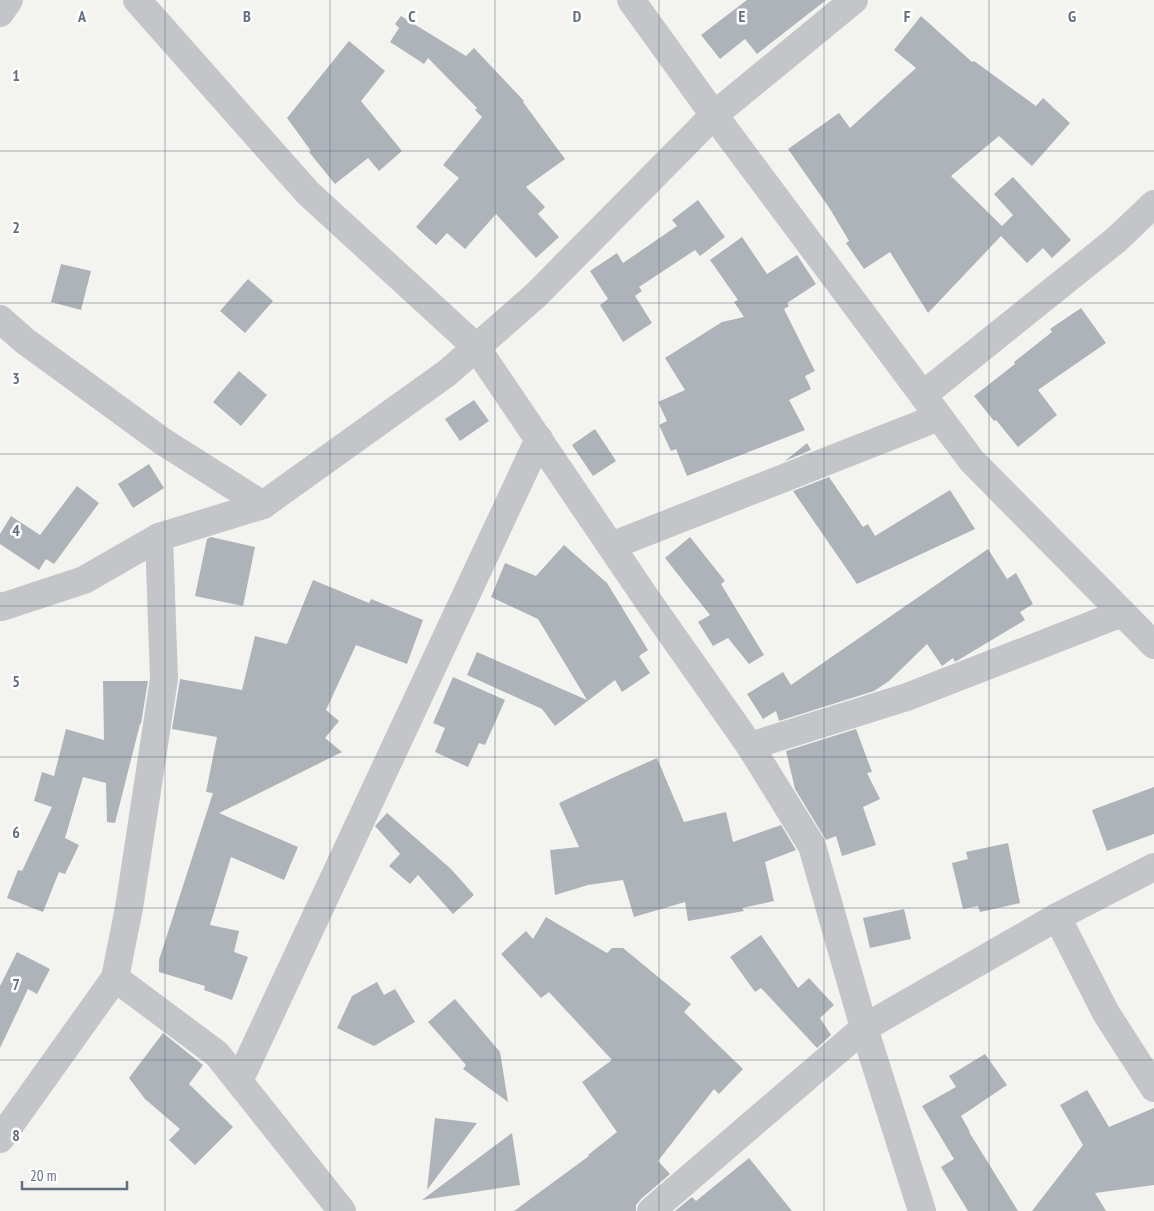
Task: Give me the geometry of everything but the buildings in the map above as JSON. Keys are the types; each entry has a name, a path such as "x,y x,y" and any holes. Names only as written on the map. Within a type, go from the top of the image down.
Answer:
{"street":[{"path":"0,13 9,0"},
{"path":"137,0 308,193 476,347 750,746 812,846 864,1028 922,1211"},
{"path":"631,0 714,115 972,462 1154,645"},
{"path":"0,606 2,607 84,580 159,537 263,505 447,373 536,295 714,115 854,0"},
{"path":"923,395 1116,240 1154,204"},
{"path":"0,319 25,341 162,441 263,505"},
{"path":"611,546 939,417"},
{"path":"239,1081 539,439"},
{"path":"0,1139 115,978 129,908 164,679 159,537"},
{"path":"750,746 907,697 1122,613"},
{"path":"651,1211 864,1028 1057,917 1154,867"},
{"path":"1057,917 1106,1013 1154,1088"},
{"path":"115,978 217,1054 342,1211"}]}
